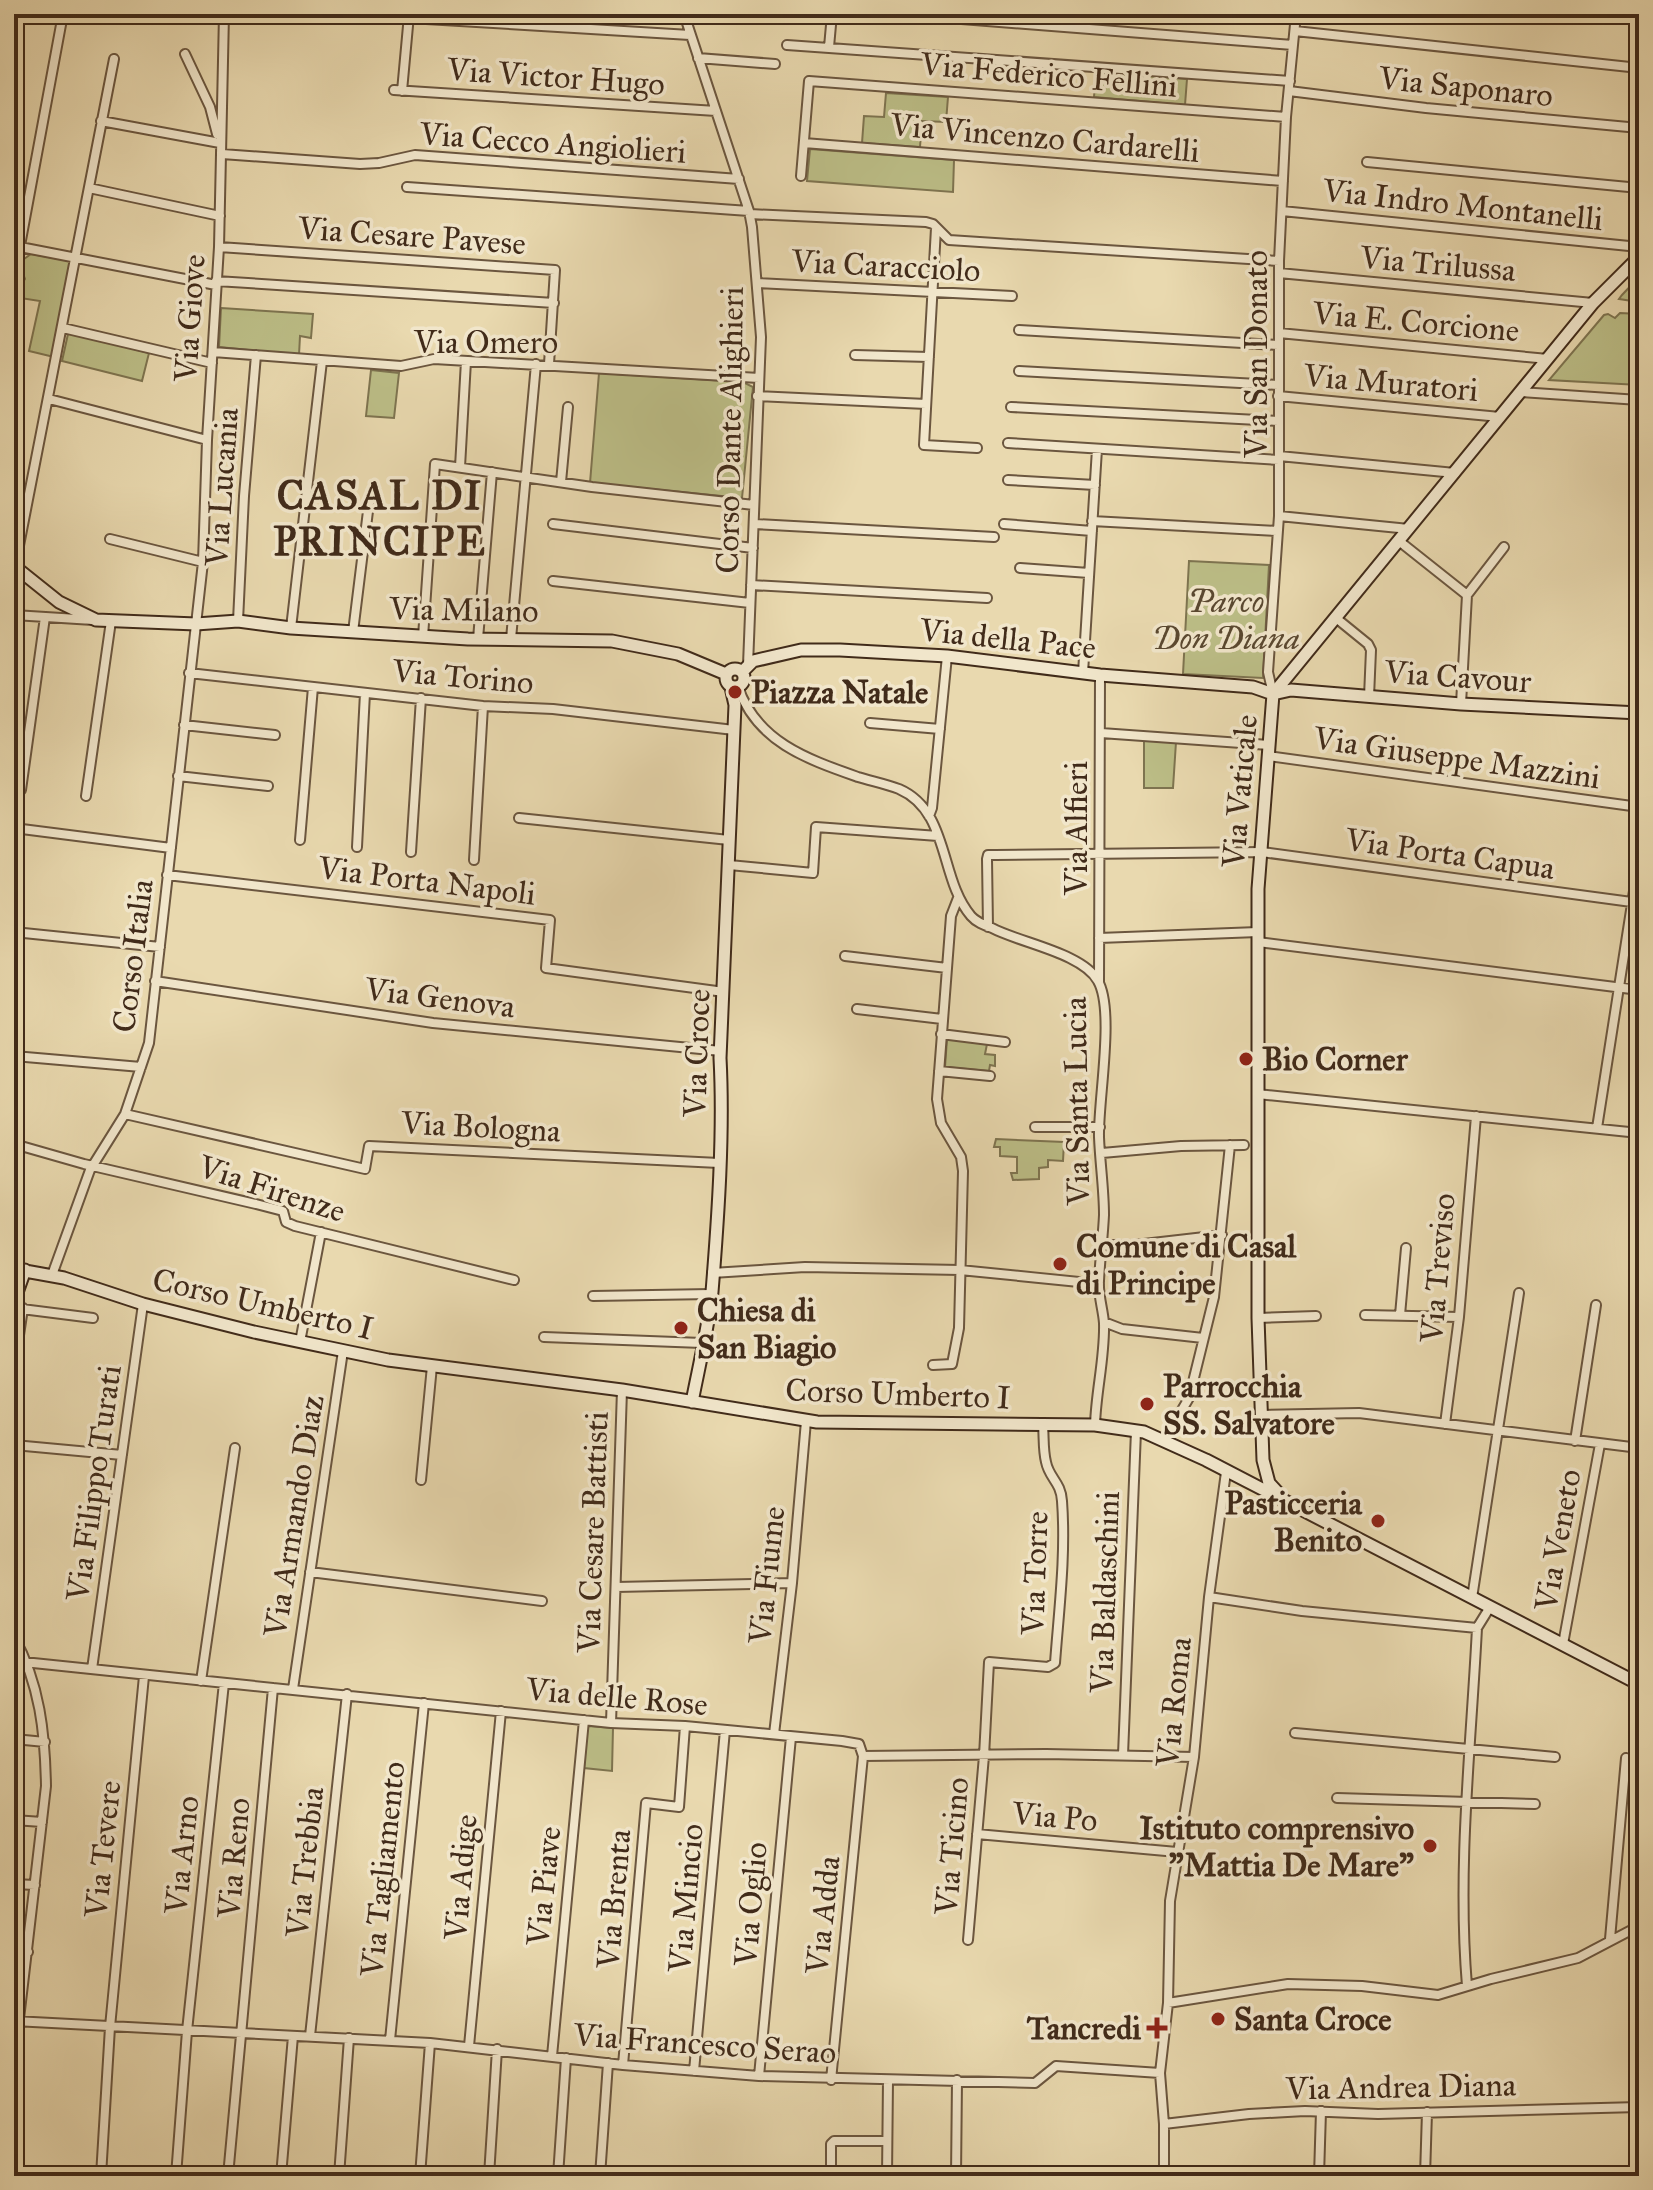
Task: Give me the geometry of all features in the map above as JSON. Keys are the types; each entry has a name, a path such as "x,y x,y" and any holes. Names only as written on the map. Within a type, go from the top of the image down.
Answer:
{"street":[{"path":"14,278 63,14"},
{"name":"Via Giove","path":"196,624 203,562 219,247 224,14"},
{"name":"Corso Dante Alighieri","path":"684,14 750,213 757,283 761,337 755,524 745,668"},
{"path":"829,47 832,14"},
{"path":"898,14 1293,45"},
{"name":"Via San Donato","path":"1273,694 1268,672 1279,516 1279,261 1286,117 1296,14"},
{"path":"409,16 690,35"},
{"name":"Via Victor Hugo","path":"409,16 398,91 716,111"},
{"path":"1295,31 1639,68"},
{"name":"Via Saponaro","path":"787,45 1289,86 1639,128"},
{"path":"101,121 220,143 210,107 185,54"},
{"path":"698,58 775,64"},
{"path":"96,620 59,602 14,566 114,59"},
{"name":"Via Federico Fellini","path":"804,143 809,81 1286,117"},
{"path":"801,176 804,143"},
{"name":"Via Vincenzo Cardarelli","path":"804,143 1283,181"},
{"name":"Via Cecco Angiolieri","path":"222,154 360,164 415,155 739,179"},
{"path":"1367,162 1639,188"},
{"path":"407,187 750,213 926,222 949,240 1279,261"},
{"path":"89,188 220,216"},
{"name":"Via Indro Montanelli","path":"1282,211 1639,247"},
{"path":"936,227 924,445 977,448"},
{"path":"20,247 216,283 554,303"},
{"name":"Via Cesare Pavese","path":"219,247 555,270 549,364"},
{"name":"Via Vaticale","path":"1326,1523 1288,1502 1269,1483 1263,1460 1260,1415 1258,889 1273,694 1593,303 1639,257"},
{"name":"Via Trilussa","path":"1279,273 1593,303"},
{"name":"Via Caracciolo","path":"757,283 1012,296"},
{"path":"63,328 212,363"},
{"path":"1019,330 1278,345"},
{"name":"Via E. Corcione","path":"1279,333 1548,359"},
{"name":"Via Omero","path":"213,352 401,366 434,359 759,378"},
{"name":"Via Lucania","path":"238,621 244,496 256,355"},
{"path":"855,355 929,357"},
{"path":"291,628 322,361"},
{"path":"460,467 466,361"},
{"path":"511,639 536,364"},
{"path":"1019,371 1278,385"},
{"path":"1521,392 1639,400"},
{"path":"757,396 926,404"},
{"name":"Via Muratori","path":"1278,396 1500,417"},
{"path":"49,399 207,440"},
{"path":"561,482 568,407"},
{"path":"1011,407 1278,421"},
{"path":"1008,443 1279,458 1455,473"},
{"path":"1083,673 1097,449"},
{"path":"423,637 435,464 754,505"},
{"path":"478,639 492,472"},
{"path":"1008,480 1095,485"},
{"path":"353,632 369,503"},
{"path":"1279,516 1409,529"},
{"path":"1092,521 1277,531"},
{"path":"553,524 753,548"},
{"path":"755,524 994,537"},
{"path":"1004,524 1092,531"},
{"path":"110,539 203,562"},
{"path":"1399,541 1467,595"},
{"path":"1461,704 1467,595 1504,547"},
{"path":"1020,568 1089,573"},
{"path":"553,581 750,603"},
{"path":"751,585 987,598"},
{"path":"14,615 96,620"},
{"path":"21,790 45,617"},
{"path":"1336,618 1368,644 1371,650 1369,697"},
{"name":"Via Milano","path":"96,620 196,624 238,621 291,628 423,637 612,641 678,654 726,674"},
{"path":"86,796 111,621"},
{"name":"Corso Italia","path":"52,1275 94,1165 125,1114 149,1043 196,624"},
{"name":"Via della Pace","path":"726,674 733,669 745,668 753,661 801,650 947,656 1100,675 1253,687 1273,694"},
{"path":"929,816 947,656"},
{"path":"726,674 726,682 735,687 744,682 745,668"},
{"name":"Via Torino","path":"189,673 734,730"},
{"name":"Via Alfieri","path":"1099,982 1100,675"},
{"path":"300,840 313,687"},
{"name":"Via Croce","path":"692,1402 711,1294 719,1163 735,687"},
{"name":"Via Santa Lucia","path":"735,687 745,707 774,739 790,750 900,790 916,800 929,816 938,836 958,898 974,920 1014,939 1072,958 1085,966 1099,982 1105,1039 1100,1127 1102,1245 1099,1284 1104,1322 1095,1425"},
{"name":"Via Cavour","path":"1273,694 1291,690 1461,704 1639,713"},
{"path":"357,847 365,693"},
{"path":"411,852 421,698"},
{"path":"474,860 483,706"},
{"path":"870,723 940,729"},
{"path":"184,725 275,735"},
{"name":"Via Giuseppe Mazzini","path":"1101,733 1268,751 1639,807"},
{"path":"178,776 268,786"},
{"path":"519,818 729,840"},
{"path":"729,865 813,873 816,827 938,836"},
{"path":"14,828 171,848"},
{"name":"Via Porta Capua","path":"988,927 988,855 1262,852 1635,903"},
{"path":"1597,1128 1635,903 1639,859"},
{"name":"Via Porta Napoli","path":"167,875 550,920 546,968 724,992"},
{"path":"933,1365 952,1364 959,1328 963,1171 961,1157 941,1123 937,1099 951,916 958,898"},
{"path":"14,932 160,947"},
{"path":"1099,938 1258,937 1639,990"},
{"path":"845,956 947,968"},
{"name":"Via Genova","path":"155,981 433,1023 721,1051"},
{"path":"857,1009 942,1019"},
{"path":"941,1034 1005,1042"},
{"path":"14,1056 141,1067"},
{"path":"939,1071 990,1076"},
{"path":"1257,1094 1639,1133"},
{"name":"Via Bologna","path":"125,1114 365,1169 369,1146 719,1163"},
{"name":"Via Treviso","path":"1445,1424 1459,1317 1476,1116"},
{"path":"1035,1127 1100,1127"},
{"name":"Via Firenze","path":"14,1144 283,1211 286,1222 514,1280"},
{"path":"1164,1440 1189,1398 1214,1297 1230,1145"},
{"path":"1102,1153 1244,1145"},
{"path":"300,1342 321,1232"},
{"path":"1102,1245 1135,1245 1222,1235"},
{"path":"1400,1315 1406,1248"},
{"path":"712,1273 805,1267 960,1270 1099,1284"},
{"path":"14,1369 19,1270"},
{"name":"Corso Umberto I","path":"19,1270 52,1275 143,1304 343,1351 432,1366 622,1390 806,1421 1095,1425 1136,1431 1164,1440 1639,1684"},
{"path":"1472,1598 1519,1293"},
{"path":"593,1296 711,1294"},
{"name":"Via Filippo Turati","path":"92,1669 143,1304"},
{"path":"1575,1441 1596,1305"},
{"path":"17,1306 93,1318"},
{"path":"1365,1315 1459,1317"},
{"path":"1258,1318 1316,1316"},
{"path":"1104,1322 1122,1329 1203,1338"},
{"path":"544,1337 702,1343"},
{"name":"Via Armando Diaz","path":"293,1689 343,1351"},
{"path":"421,1480 432,1366"},
{"name":"Via Cesare Battisti","path":"611,1723 622,1390"},
{"path":"1260,1415 1359,1413 1639,1448"},
{"name":"Via Vaticale","path":"1230,1474 1246,1478 1256,1468 1260,1415"},
{"name":"Via Fiume","path":"774,1734 792,1583 806,1421"},
{"name":"Via Torre","path":"984,1756 989,1662 1048,1667 1055,1663 1063,1549 1062,1499 1057,1480 1046,1462 1043,1425"},
{"name":"Via Baldaschini","path":"1123,1755 1136,1431"},
{"name":"Via Veneto","path":"1563,1644 1600,1444"},
{"path":"14,1445 122,1455"},
{"path":"201,1681 235,1448"},
{"name":"Via Roma","path":"1164,2176 1160,2073 1168,2003 1170,1901 1194,1757 1209,1597 1230,1474"},
{"path":"310,1572 542,1601"},
{"path":"616,1587 792,1583"},
{"path":"1209,1597 1302,1611 1477,1628"},
{"path":"1467,1986 1464,1902 1477,1628 1490,1607"},
{"path":"14,1637 28,1662 40,1705 46,1786 14,2062"},
{"name":"Via delle Rose","path":"14,1661 611,1723 774,1734 859,1744 863,1756 1194,1757"},
{"name":"Via Tevere","path":"101,2176 110,2027 144,1676"},
{"name":"Via Arno","path":"176,2176 187,2031 224,1683"},
{"name":"Via Reno","path":"228,2176 273,1688"},
{"name":"Via Trebbia","path":"310,2036 347,1694"},
{"name":"Via Tagliamento","path":"390,2040 424,1703"},
{"name":"Via Adige","path":"469,2046 501,1711"},
{"name":"Via Piave","path":"552,2056 584,1720"},
{"name":"Via Brenta","path":"623,2065 646,1803 679,1807 685,1726"},
{"name":"Via Mincio","path":"694,2071 725,1730"},
{"path":"1295,1733 1555,1757"},
{"name":"Via Oglio","path":"759,2076 791,1737"},
{"path":"14,1739 45,1742"},
{"name":"Via Adda","path":"831,2080 863,1756"},
{"name":"Via Ticino","path":"968,1940 984,1756"},
{"path":"1610,1939 1626,1758"},
{"path":"1337,1798 1535,1804"},
{"path":"14,1820 42,1822"},
{"name":"Via Po","path":"977,1834 1177,1852"},
{"path":"14,1884 35,1885"},
{"path":"1168,2003 1288,1984 1362,1986 1438,1995 1578,1958 1639,1926"},
{"path":"14,1950 28,1952"},
{"name":"Via Francesco Serao","path":"17,2021 390,2040 497,2049 623,2065 831,2080 1035,2083 1056,2066 1160,2073"},
{"path":"281,2176 293,2036"},
{"path":"339,2176 349,2038"},
{"path":"420,2176 430,2043"},
{"path":"489,2176 497,2049"},
{"path":"558,2176 566,2058"},
{"path":"600,2176 608,2063"},
{"path":"887,2176 888,2080"},
{"path":"956,2176 957,2080"},
{"name":"Via Andrea Diana","path":"1164,2124 1249,2114 1321,2111 1378,2114 1639,2107"},
{"path":"1319,2176 1321,2111"},
{"path":"1425,2176 1427,2112"},
{"path":"831,2176 831,2144 834,2141 887,2141"}],"green space":[{"path":"1096,72 1187,79 1185,105 1094,97"},
{"path":"886,93 948,97 946,122 922,121 920,147 862,143 864,116 884,117"},
{"path":"810,149 954,160 953,192 807,181"},
{"path":"14,192 24,194 14,249"},
{"path":"31,254 71,261 54,357 29,351 40,301 14,297 25,279 22,271 24,259"},
{"path":"1639,277 1639,302 1619,299 1622,295"},
{"path":"221,308 313,314 311,338 300,336 299,355 219,347"},
{"path":"1620,313 1639,314 1639,385 1549,380 1604,315 1615,318"},
{"path":"68,334 149,353 142,381 62,361"},
{"path":"371,370 399,373 394,418 366,416"},
{"path":"599,373 743,382 753,387 742,498 590,483"},
{"name":"Parco Don Diana","path":"1189,561 1269,565 1263,678 1183,674"},
{"path":"1144,739 1176,742 1173,788 1144,788"},
{"path":"947,1039 987,1044 985,1054 995,1055 995,1066 990,1065 989,1071 945,1067"},
{"path":"996,1139 1064,1142 1063,1161 1048,1160 1048,1167 1039,1168 1039,1179 1013,1180 1011,1173 1017,1173 1017,1157 1000,1156 1000,1147 994,1147"},
{"path":"589,1726 613,1728 612,1771 584,1768"}],"place":[{"name":"Piazza Natale","path":"735,692"},
{"name":"Bio Corner","path":"1246,1059"},
{"name":"Comune di Casal di Principe","path":"1060,1264"},
{"name":"Chiesa di San Biagio","path":"681,1328"},
{"name":"Parrocchia SS. Salvatore","path":"1147,1404"},
{"name":"Pasticceria Benito","path":"1378,1521"},
{"name":"Istituto comprensivo \"Mattia De Mare\"","path":"1430,1846"},
{"name":"Santa Croce","path":"1218,2019"},
{"name":"Tancredi","path":"1157,2028"}],"district":[{"name":"CASAL DI PRINCIPE","path":"380,518"}]}
